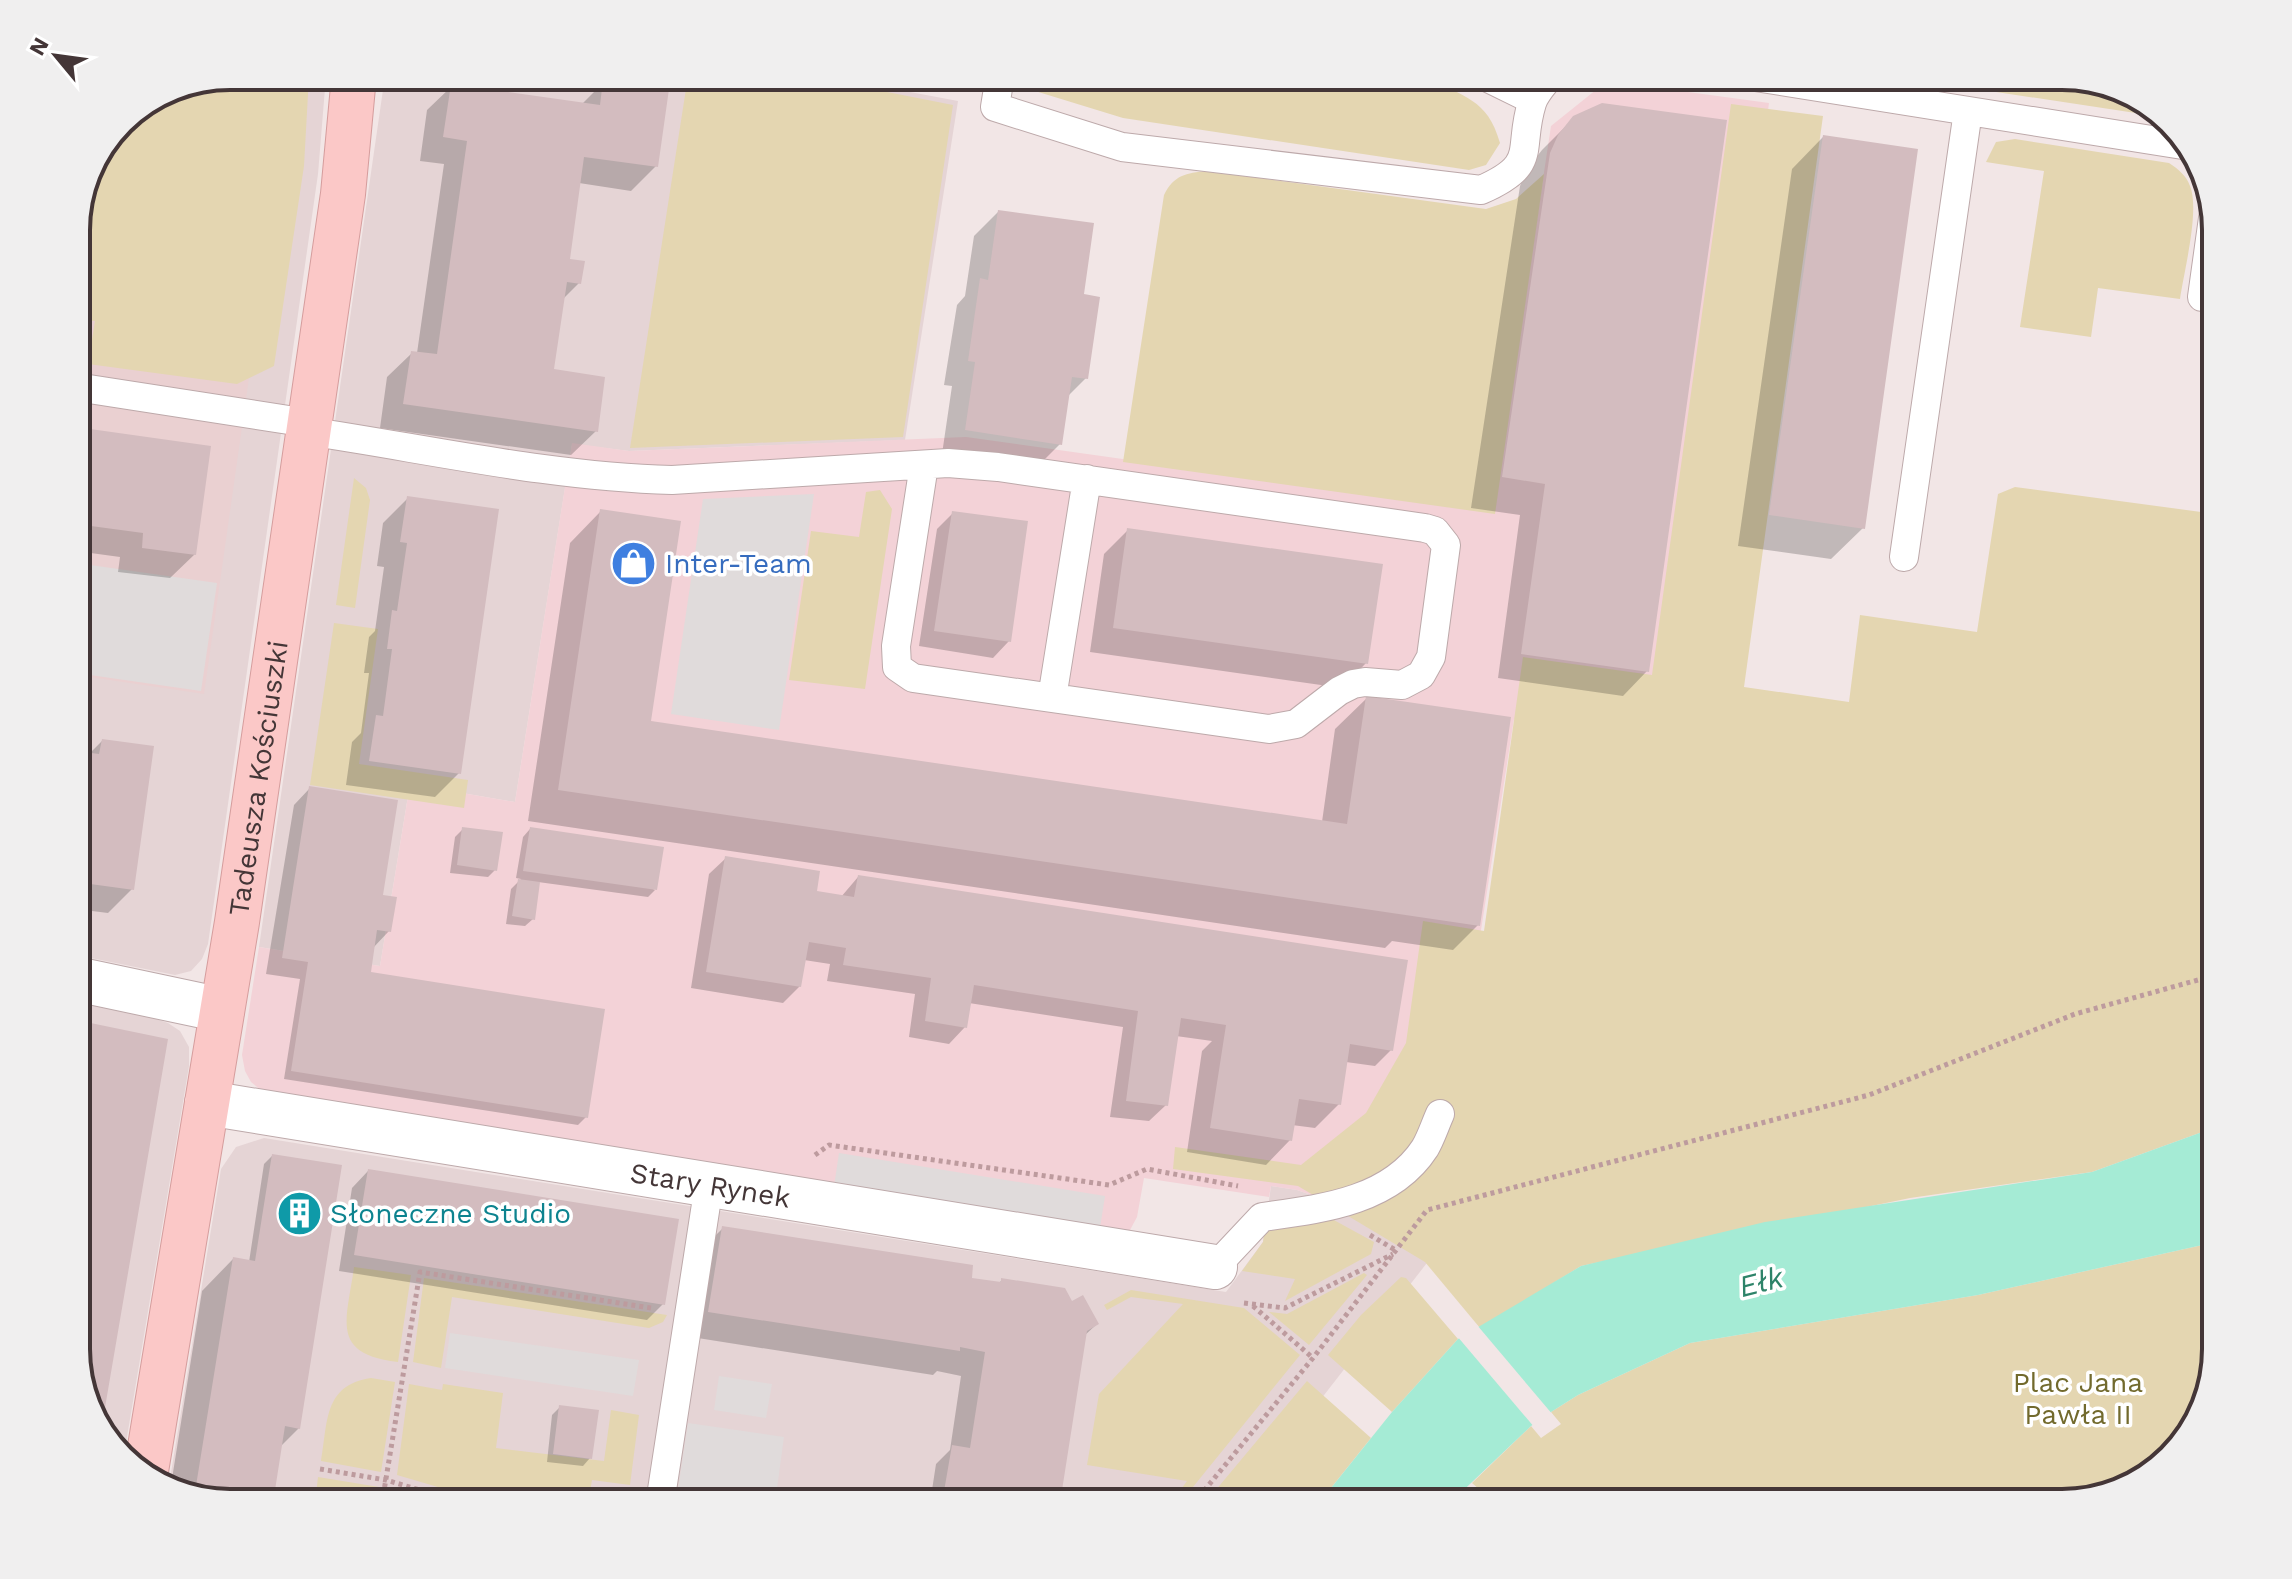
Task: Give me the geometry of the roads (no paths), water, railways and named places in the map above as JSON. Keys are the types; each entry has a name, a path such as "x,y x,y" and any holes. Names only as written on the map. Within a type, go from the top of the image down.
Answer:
{"street":[{"name":"Tadeusza Kościuszki","path":"148,1461 237,922 343,194 353,90"},
{"path":"90,982 222,1010"},
{"name":"Stary Rynek","path":"207,1103 1215,1267"}],"lane":[{"path":"998,90 995,107 1122,147 1481,190 1505,179 1523,161 1533,100 1540,90"},
{"path":"1513,90 1533,100"},
{"path":"1837,90 2171,143"},
{"path":"1904,557 1968,111"},
{"path":"90,389 571,473 627,479 672,480 948,463 1087,479 1435,531 1446,545 1431,657 1421,675 1402,685 1353,684 1296,724 1269,729 913,678 897,667 896,646 924,465"},
{"path":"1052,698 1087,479"},
{"path":"1215,1267 1262,1217 1325,1209 1374,1191 1401,1175 1425,1148 1440,1114"},
{"path":"662,1489 709,1185"}],"water":[{"name":"Ełk","path":"2202,1132 2202,1245 1978,1295 1690,1343 1578,1395 1551,1412 1531,1426 1465,1489 1330,1489 1392,1412 1458,1339 1581,1266 1765,1222 2092,1172"}],"place":[{"name":"Inter-Team","path":"634,563"},
{"name":"Słoneczne Studio","path":"299,1213"}],"park label":[{"name":"Plac Jana Pawła II","path":"2078,1398"}]}
